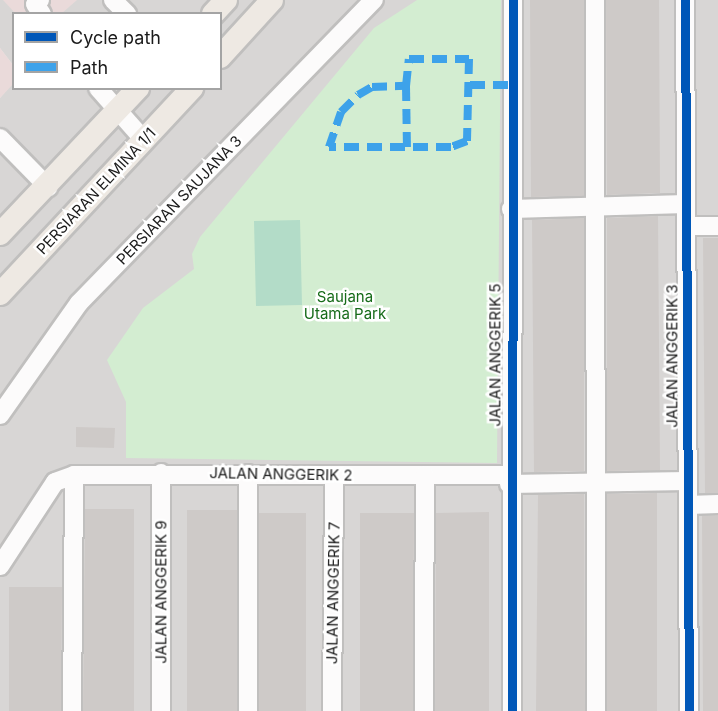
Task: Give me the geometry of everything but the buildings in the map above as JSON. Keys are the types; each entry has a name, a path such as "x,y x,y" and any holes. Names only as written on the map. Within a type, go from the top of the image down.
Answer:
{"main road":[{"path":"215,12 226,0"},
{"path":"222,55 272,0"},
{"path":"0,234 48,187 136,90"},
{"name":"PERSIARAN ELMINA 1/1","path":"0,294 190,90"}],"street":[{"path":"40,0 35,4 41,12"},
{"path":"113,0 125,12"},
{"name":"PERSIARAN SAUJANA 3","path":"0,415 79,303 374,0"},
{"name":"JALAN ANGGERIK 5","path":"512,711 509,479 513,0"},
{"path":"595,0 596,711"},
{"name":"JALAN ANGGERIK 3","path":"685,0 689,711"},
{"path":"99,90 115,111 144,140"},
{"path":"0,138 48,187"},
{"path":"511,209 686,204"},
{"path":"686,226 718,226"},
{"name":"JALAN ANGGERIK 2","path":"0,566 55,482 74,475 162,473 425,475 596,482 687,481"},
{"name":"JALAN ANGGERIK 9","path":"162,473 162,711"},
{"path":"248,474 248,711"},
{"path":"72,711 74,475"},
{"name":"JALAN ANGGERIK 7","path":"332,711 334,475"},
{"path":"424,711 425,475"},
{"path":"688,505 718,504"}],"shaded area":[{"path":"0,0 718,0 718,711 0,711 0,98 12,84 12,90 222,90 222,12 12,12 12,64 0,48"},
{"path":"3,0 77,0 63,12 14,12"},
{"path":"0,48 12,64 12,85 0,98"}],"green space":[{"name":"Saujana Utama Park","path":"417,0 501,0 497,463 126,458 126,402 107,360 143,308 194,269 192,254 200,237 374,28"},
{"path":"300,220 302,305 256,306 254,221"}],"marked path":[{"path":"409,59 469,59 467,141 451,147 329,147 341,112 358,95 372,87 406,86 409,59"},
{"path":"470,85 512,85"},
{"path":"406,86 407,148"}],"cycle path":[{"path":"512,711 513,0"},
{"path":"685,0 689,711"}]}
